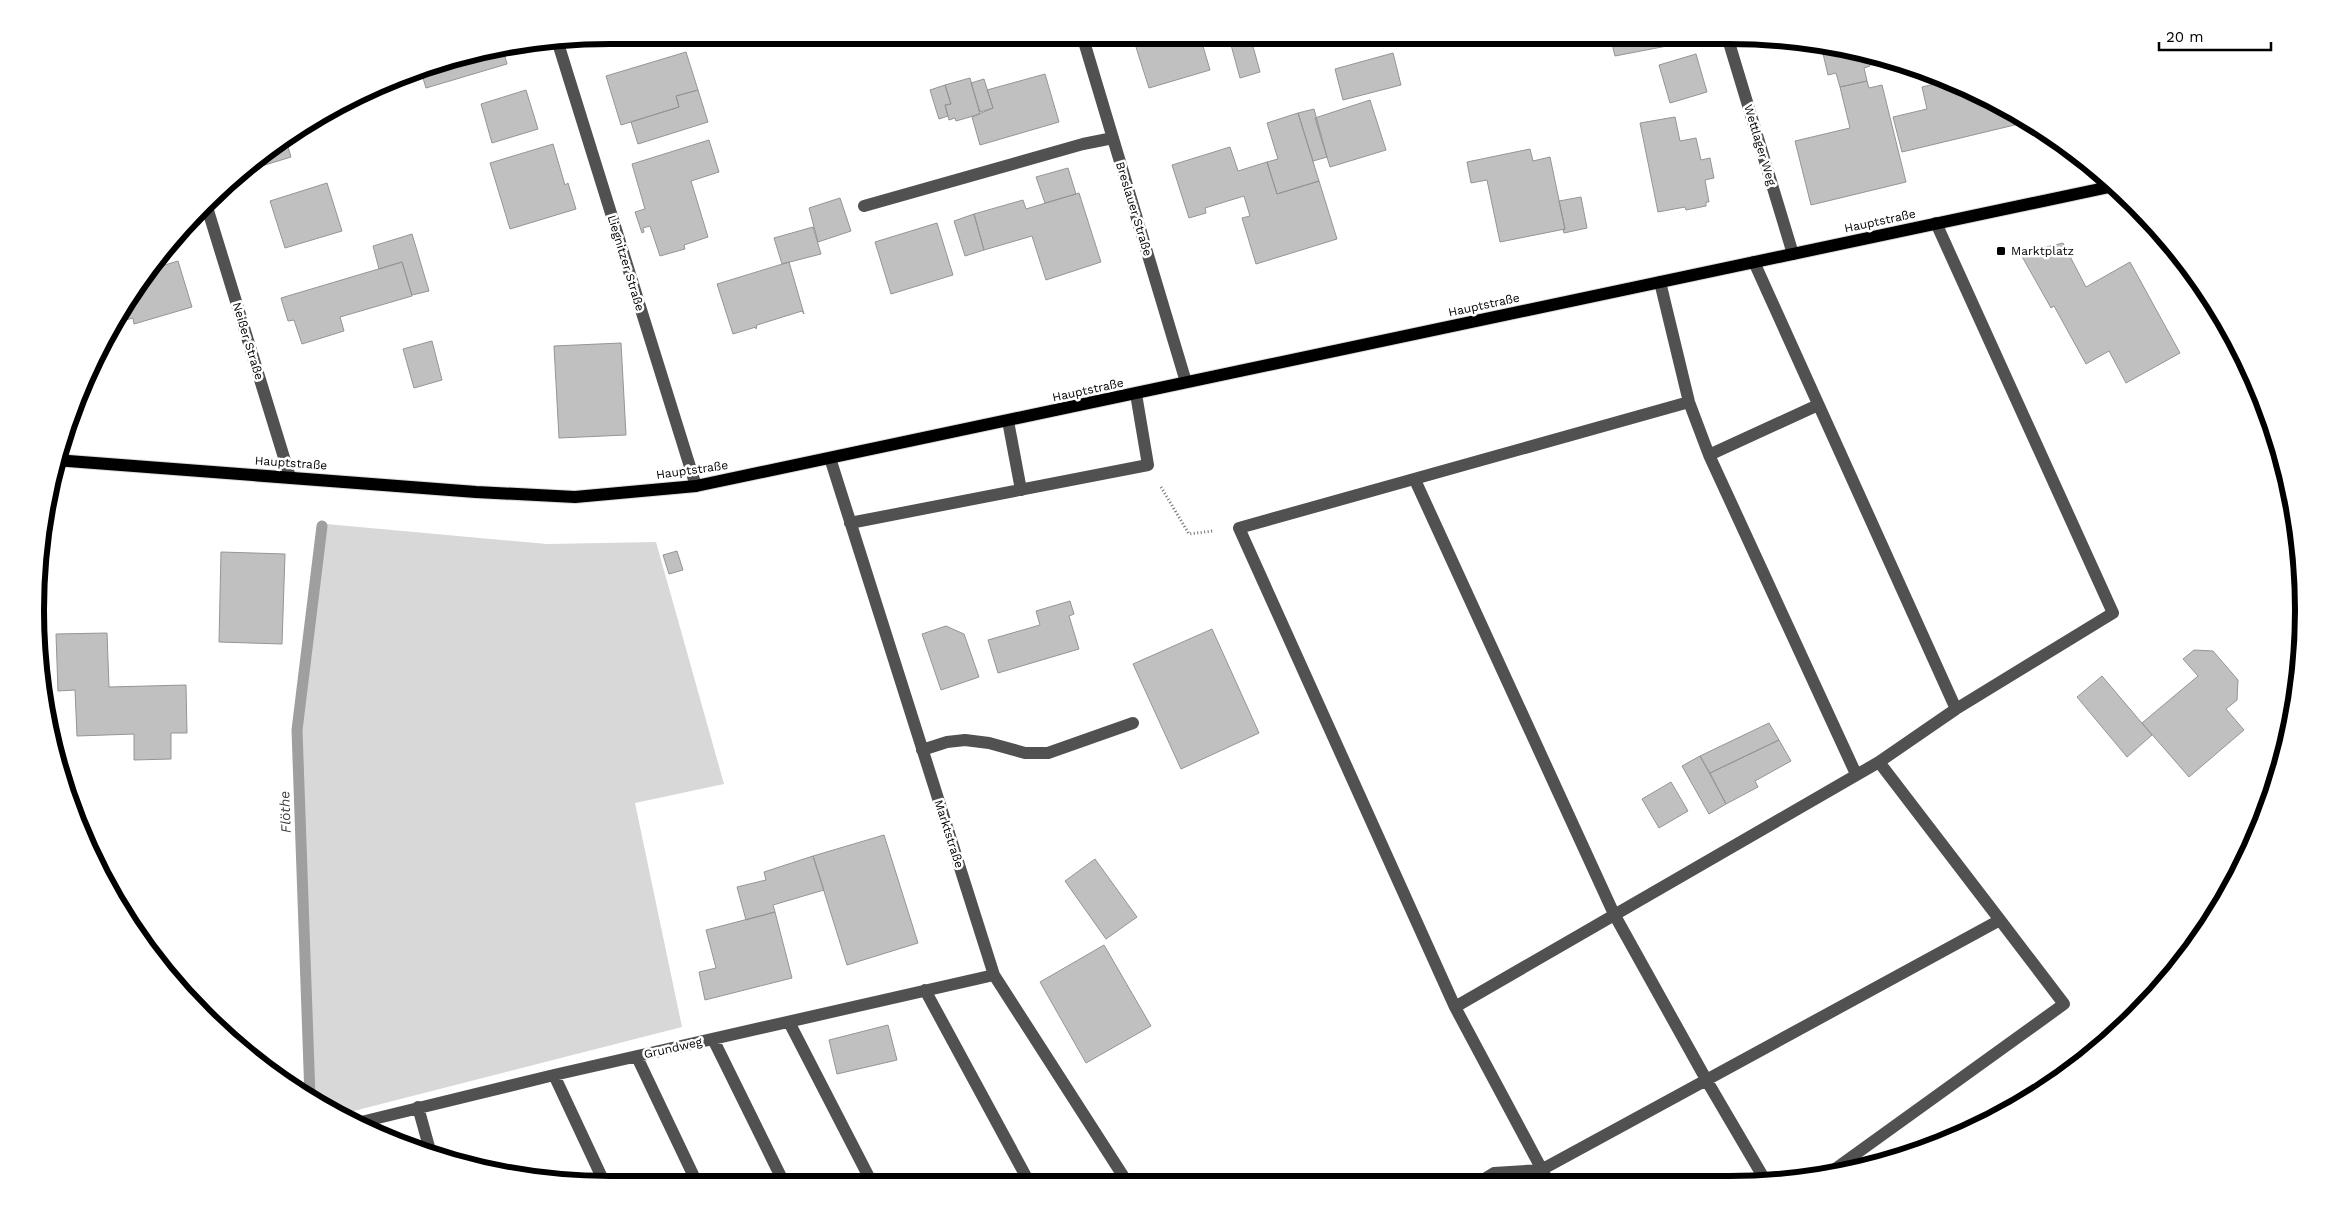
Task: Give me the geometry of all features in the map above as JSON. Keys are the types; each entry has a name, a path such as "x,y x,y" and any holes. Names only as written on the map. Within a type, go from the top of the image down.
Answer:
{"main road":[{"name":"Hauptstraße","path":"64,461 575,497 696,486 2106,188"}],"street":[{"name":"Breslauer Straße","path":"1084,44 1186,382"},
{"name":"Wettlager Weg","path":"1729,44 1792,254"},
{"name":"Liegnitzer Straße","path":"559,47 696,486"},
{"path":"864,206 1083,144 1113,138"},
{"name":"Neißer Straße","path":"208,212 290,477"},
{"path":"1455,1007 1879,762 1956,709 2114,613 1936,224"},
{"path":"1754,262 1956,709"},
{"path":"1660,282 1689,402 1708,454 1856,774"},
{"path":"850,523 1148,464 1136,394"},
{"path":"1545,1176 1455,1007 1239,528 1689,402"},
{"path":"1708,454 1818,405"},
{"path":"1008,420 1021,490"},
{"name":"Marktstraße","path":"830,458 994,975 1122,1176"},
{"path":"1415,480 1614,914 1707,1081 1762,1175"},
{"path":"922,750 947,742 964,740 990,742 1025,753 1048,753 1133,723"},
{"path":"1841,1165 2064,1004 1879,762"},
{"path":"1490,1176 1494,1174 1545,1176 1707,1081 2000,920"},
{"name":"Grundweg","path":"366,1121 554,1074 994,975"},
{"path":"925,990 1026,1176"},
{"path":"789,1022 868,1176"},
{"path":"713,1039 781,1176"},
{"path":"636,1057 694,1176"},
{"path":"554,1074 601,1176"},
{"path":"418,1108 429,1146"}],"path":[{"path":"1148,464 1189,534 1239,528"}],"shaded area":[{"path":"326,524 547,544 656,542 724,784 635,803 682,1027 349,1112 315,1093 301,729"}],"building":[{"path":"1135,44 1202,44 1210,70 1149,88"},
{"path":"1252,44 1260,72 1240,78 1231,45"},
{"path":"1612,44 1667,44 1667,46 1615,56"},
{"path":"686,52 698,90 676,96 679,107 621,125 606,76"},
{"path":"1823,52 1869,61 1870,66 1864,68 1867,81 1840,87 1836,73 1828,75"},
{"path":"1393,53 1401,85 1343,100 1335,69"},
{"path":"504,54 507,64 426,88 422,76 463,63"},
{"path":"1696,54 1707,92 1670,103 1659,65"},
{"path":"1045,74 1059,122 980,145 972,117 993,108 987,90"},
{"path":"970,78 980,114 956,121 955,118 949,120 945,105 951,104 945,85"},
{"path":"984,79 993,108 980,112 971,83"},
{"path":"1867,81 1869,88 1882,85 1906,182 1811,205 1795,141 1850,128 1840,87"},
{"path":"1937,84 1946,87 1979,102 2019,124 1902,152 1893,117 1927,109 1922,87"},
{"path":"945,85 951,104 945,105 948,116 939,119 930,90"},
{"path":"526,90 538,129 492,143 481,104"},
{"path":"698,90 708,122 638,144 631,122 679,107 676,96"},
{"path":"1370,100 1386,150 1330,167 1315,118"},
{"path":"1314,109 1327,157 1313,161 1298,113"},
{"path":"1298,113 1319,181 1277,194 1267,162 1278,159 1267,123"},
{"path":"1675,117 1680,141 1696,138 1701,160 1710,158 1714,178 1705,180 1709,202 1706,202 1706,206 1686,210 1685,207 1658,212 1640,123"},
{"path":"709,140 719,172 691,181 708,237 684,245 685,249 660,256 650,226 643,228 644,232 642,233 635,212 645,209 632,164"},
{"path":"553,144 565,185 568,183 576,209 510,229 490,163"},
{"path":"287,145 291,157 257,167"},
{"path":"1230,147 1238,171 1267,162 1277,194 1319,181 1337,239 1256,264 1242,218 1250,216 1244,196 1205,208 1206,213 1189,218 1172,165"},
{"path":"1530,149 1533,161 1550,157 1565,229 1500,242 1487,180 1471,183 1467,162"},
{"path":"1068,168 1076,194 1045,203 1036,177"},
{"path":"327,183 342,231 285,248 270,201"},
{"path":"1079,193 1101,262 1046,280 1032,236 984,250 974,214 1023,200 1026,209"},
{"path":"1581,197 1587,228 1564,233 1563,230 1565,229 1559,201"},
{"path":"840,198 851,231 818,242 809,208"},
{"path":"974,214 984,250 965,256 954,221"},
{"path":"937,223 953,275 891,294 875,242"},
{"path":"813,227 821,254 782,264 774,238"},
{"path":"412,234 429,291 412,295 402,262 379,269 373,246"},
{"path":"2063,243 2086,287 2130,262 2180,353 2126,383 2109,351 2086,364 2054,306 2051,308 2020,253"},
{"path":"178,261 192,307 134,324 133,318 124,321 139,295 160,266"},
{"path":"402,262 412,296 340,317 344,331 302,344 294,320 288,321 281,298"},
{"path":"789,262 804,314 802,311 757,325 756,329 756,327 733,334 717,284"},
{"path":"432,341 442,380 414,388 403,349"},
{"path":"621,343 626,435 559,438 554,346"},
{"path":"677,551 683,570 669,574 663,555"},
{"path":"221,552 285,554 282,644 219,642"},
{"path":"1070,601 1074,614 1069,616 1079,649 998,673 988,640 1040,625 1036,611"},
{"path":"946,626 964,634 979,677 941,690 922,634"},
{"path":"1212,629 1259,733 1181,769 1133,664"},
{"path":"107,633 109,687 186,685 187,733 171,733 171,759 134,760 134,734 77,736 75,690 58,691 56,634"},
{"path":"2194,650 2213,651 2238,680 2237,700 2226,709 2244,730 2189,777 2142,723 2198,676 2183,659"},
{"path":"2102,676 2152,735 2127,757 2077,697"},
{"path":"1769,723 1779,740 1710,773 1700,756"},
{"path":"1779,740 1791,761 1755,781 1758,787 1726,804 1710,773"},
{"path":"1700,756 1726,804 1709,814 1682,766"},
{"path":"1671,782 1688,811 1659,828 1642,799"},
{"path":"884,835 918,943 847,965 813,856"},
{"path":"813,856 824,890 773,905 775,912 746,920 737,887 766,880 764,872"},
{"path":"1095,859 1137,917 1106,939 1065,881"},
{"path":"775,912 792,978 705,1000 699,972 716,968 706,930"},
{"path":"1104,945 1151,1026 1086,1063 1040,982"},
{"path":"888,1025 897,1060 837,1074 829,1040"}],"waterway":[{"name":"Flöthe","path":"310,1090 297,730 322,526"}],"place":[{"name":"Marktplatz","path":"2001,251"}]}
